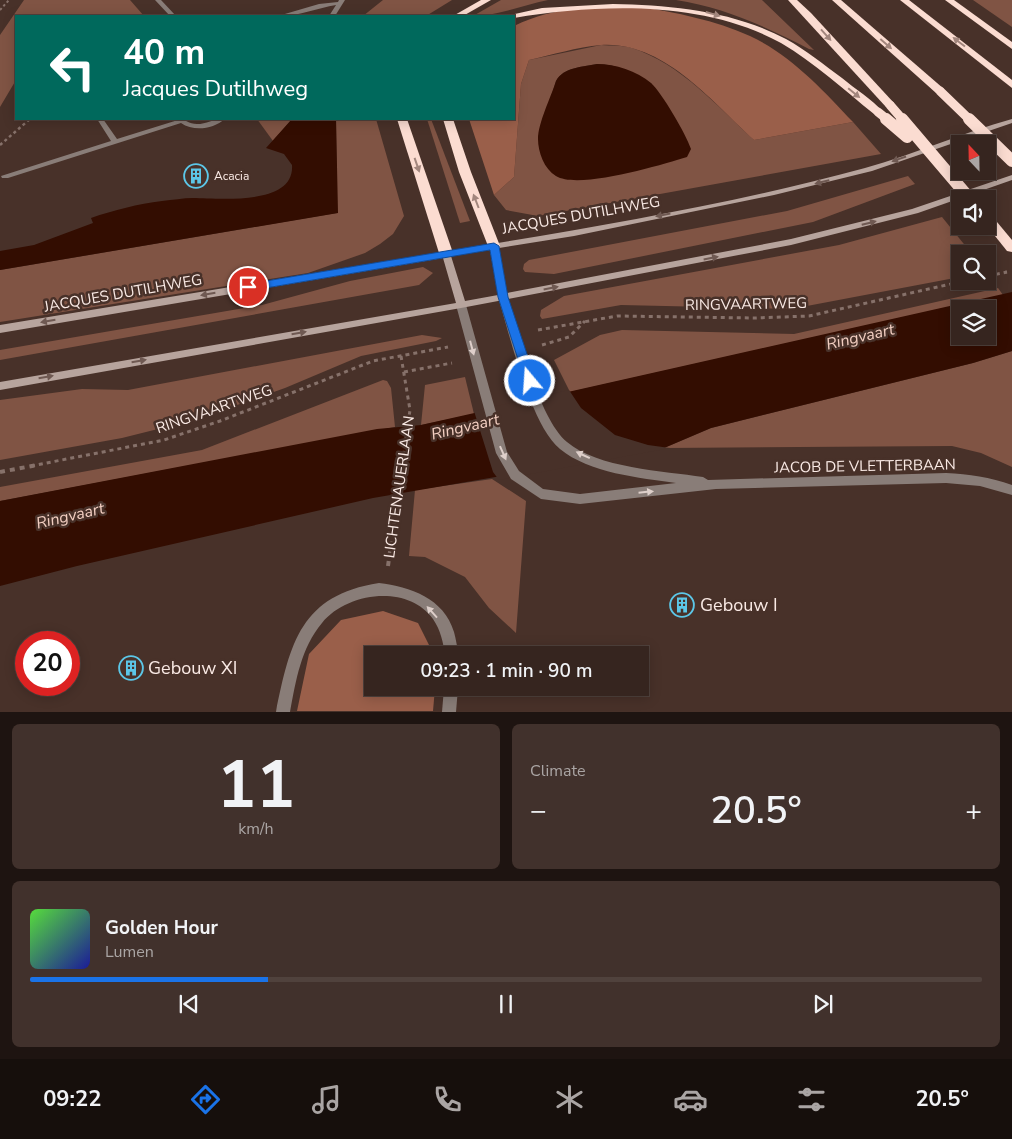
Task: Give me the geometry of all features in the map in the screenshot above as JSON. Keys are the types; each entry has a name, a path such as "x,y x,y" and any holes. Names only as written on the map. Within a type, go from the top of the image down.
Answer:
{"highway":[{"path":"459,15 487,0"},
{"path":"514,15 546,6 601,0 659,3 710,13 781,40 805,55 942,164"},
{"path":"792,0 808,14 890,105 963,190"},
{"path":"836,0 940,91 1012,161"},
{"path":"904,0 998,72 1012,85"},
{"path":"949,0 1012,46"},
{"path":"402,120 446,253"},
{"path":"448,120 465,172 494,246"},
{"path":"996,229 1012,248"}],"main road":[{"name":"JACQUES DUTILHWEG","path":"0,329 494,246 677,213 823,182 1012,121"},
{"path":"0,386 461,305 808,238 915,211 1012,177"},
{"path":"494,246 503,297"},
{"path":"446,253 461,305"}],"street":[{"path":"158,0 171,15"},
{"path":"285,15 341,2"},
{"path":"333,15 341,2"},
{"path":"101,120 115,142"},
{"path":"4,176 182,120 186,124 202,126 217,120"},
{"name":"JACOB DE VLETTERBAAN","path":"503,297 544,418 562,444 581,455 609,466 716,484"},
{"name":"JACOB DE VLETTERBAAN","path":"461,305 502,453 515,475 541,494 580,499 716,484 946,478 972,479 995,483 1012,490"},
{"path":"282,712 294,659 304,636 320,615 340,600 362,591 385,588 404,592 421,600 435,613 446,630 450,646"},
{"path":"449,712 450,696"}],"path":[{"path":"0,10 8,0"},
{"path":"0,145 29,120"},
{"path":"996,274 1012,270"},
{"name":"RINGVAARTWEG","path":"585,321 617,316 790,318 809,316 951,284"},
{"name":"RINGVAARTWEG","path":"0,472 171,437 220,421 356,367 401,356"},
{"name":"LICHTENAUERLAAN","path":"385,588 410,410 401,356"}],"shaded area":[{"path":"24,0 130,0 143,15 15,15 15,82 0,107 0,35"},
{"path":"383,0 452,0 428,15 364,15"},
{"path":"501,0 548,0 487,15 475,15"},
{"path":"676,0 762,0 814,50 728,13"},
{"path":"973,0 1012,0 1012,27"},
{"path":"639,6 681,14 737,30 765,44 793,63 853,122 754,140 704,92 666,63 646,53 624,46 601,45 574,49 529,60 521,84 514,177 494,195 469,120 515,120 515,26 545,14 590,8"},
{"path":"601,45 628,47 650,55 682,75 698,87 754,140 853,122 881,154 538,216 506,210 494,195 514,177 521,84 529,60","holes":["604,64 626,70 652,84 579,180 556,176 538,138 556,81 559,76 574,68"]},
{"path":"258,120 291,120 273,141"},
{"path":"336,120 376,120 404,216 393,234 365,253 308,273 0,322 0,270 337,213"},
{"path":"427,120 431,120 470,221 460,223"},
{"path":"908,176 915,184 813,222 554,274 525,272 523,269 524,264 529,260 787,211"},
{"path":"942,217 951,228 951,235 957,235 965,245 951,245 951,279 791,309 621,305 542,319 540,316 541,310 564,296 839,245"},
{"path":"423,267 433,273 419,285 0,360 0,350 262,305 350,281"},
{"path":"998,288 1003,295 981,300 951,300 951,307 570,392 554,360 600,335 622,330 794,334 996,290"},
{"path":"422,335 442,338 436,341 361,356 285,388 198,419 122,438 0,460 0,400 82,389 128,390"},
{"path":"1012,351 1012,467 981,453 952,446 664,448 711,428 973,363"},
{"path":"465,377 474,414 421,425 425,385"},
{"path":"383,380 387,381 391,388 395,427 0,501 0,487 202,450"},
{"path":"492,479 526,501 516,633 489,608 465,577 425,557 409,556 415,490"},
{"path":"383,611 418,623 430,646 364,646 364,696 434,696 433,711 297,711 309,654 341,620"}],"water":[{"path":"597,64 626,69 639,75 656,88 667,104 691,149 687,157 620,175 582,180 567,180 556,176 548,169 542,160 538,139 542,118 556,81 559,76 569,70"},
{"path":"291,120 336,120 338,213 0,270 0,251 34,245 93,223 91,218 108,212 144,204 182,199 236,199 268,194 281,188 290,178 292,165 284,154 266,148"},
{"name":"Ringvaart","path":"1012,292 1012,351 973,363 711,428 664,448 373,498 77,566 0,586 0,501 377,429 421,425 951,306 951,345 996,345 996,300 976,300"}],"pier":[{"path":"569,390 581,408 615,435 648,445 670,448 499,480 493,472 474,411"}],"place":[{"name":"Acacia","path":"196,176"},
{"name":"Gebouw I","path":"682,605"},
{"name":"Gebouw XI","path":"131,668"}],"route":[{"path":"248,287 494,246 503,297 530,381"}]}
